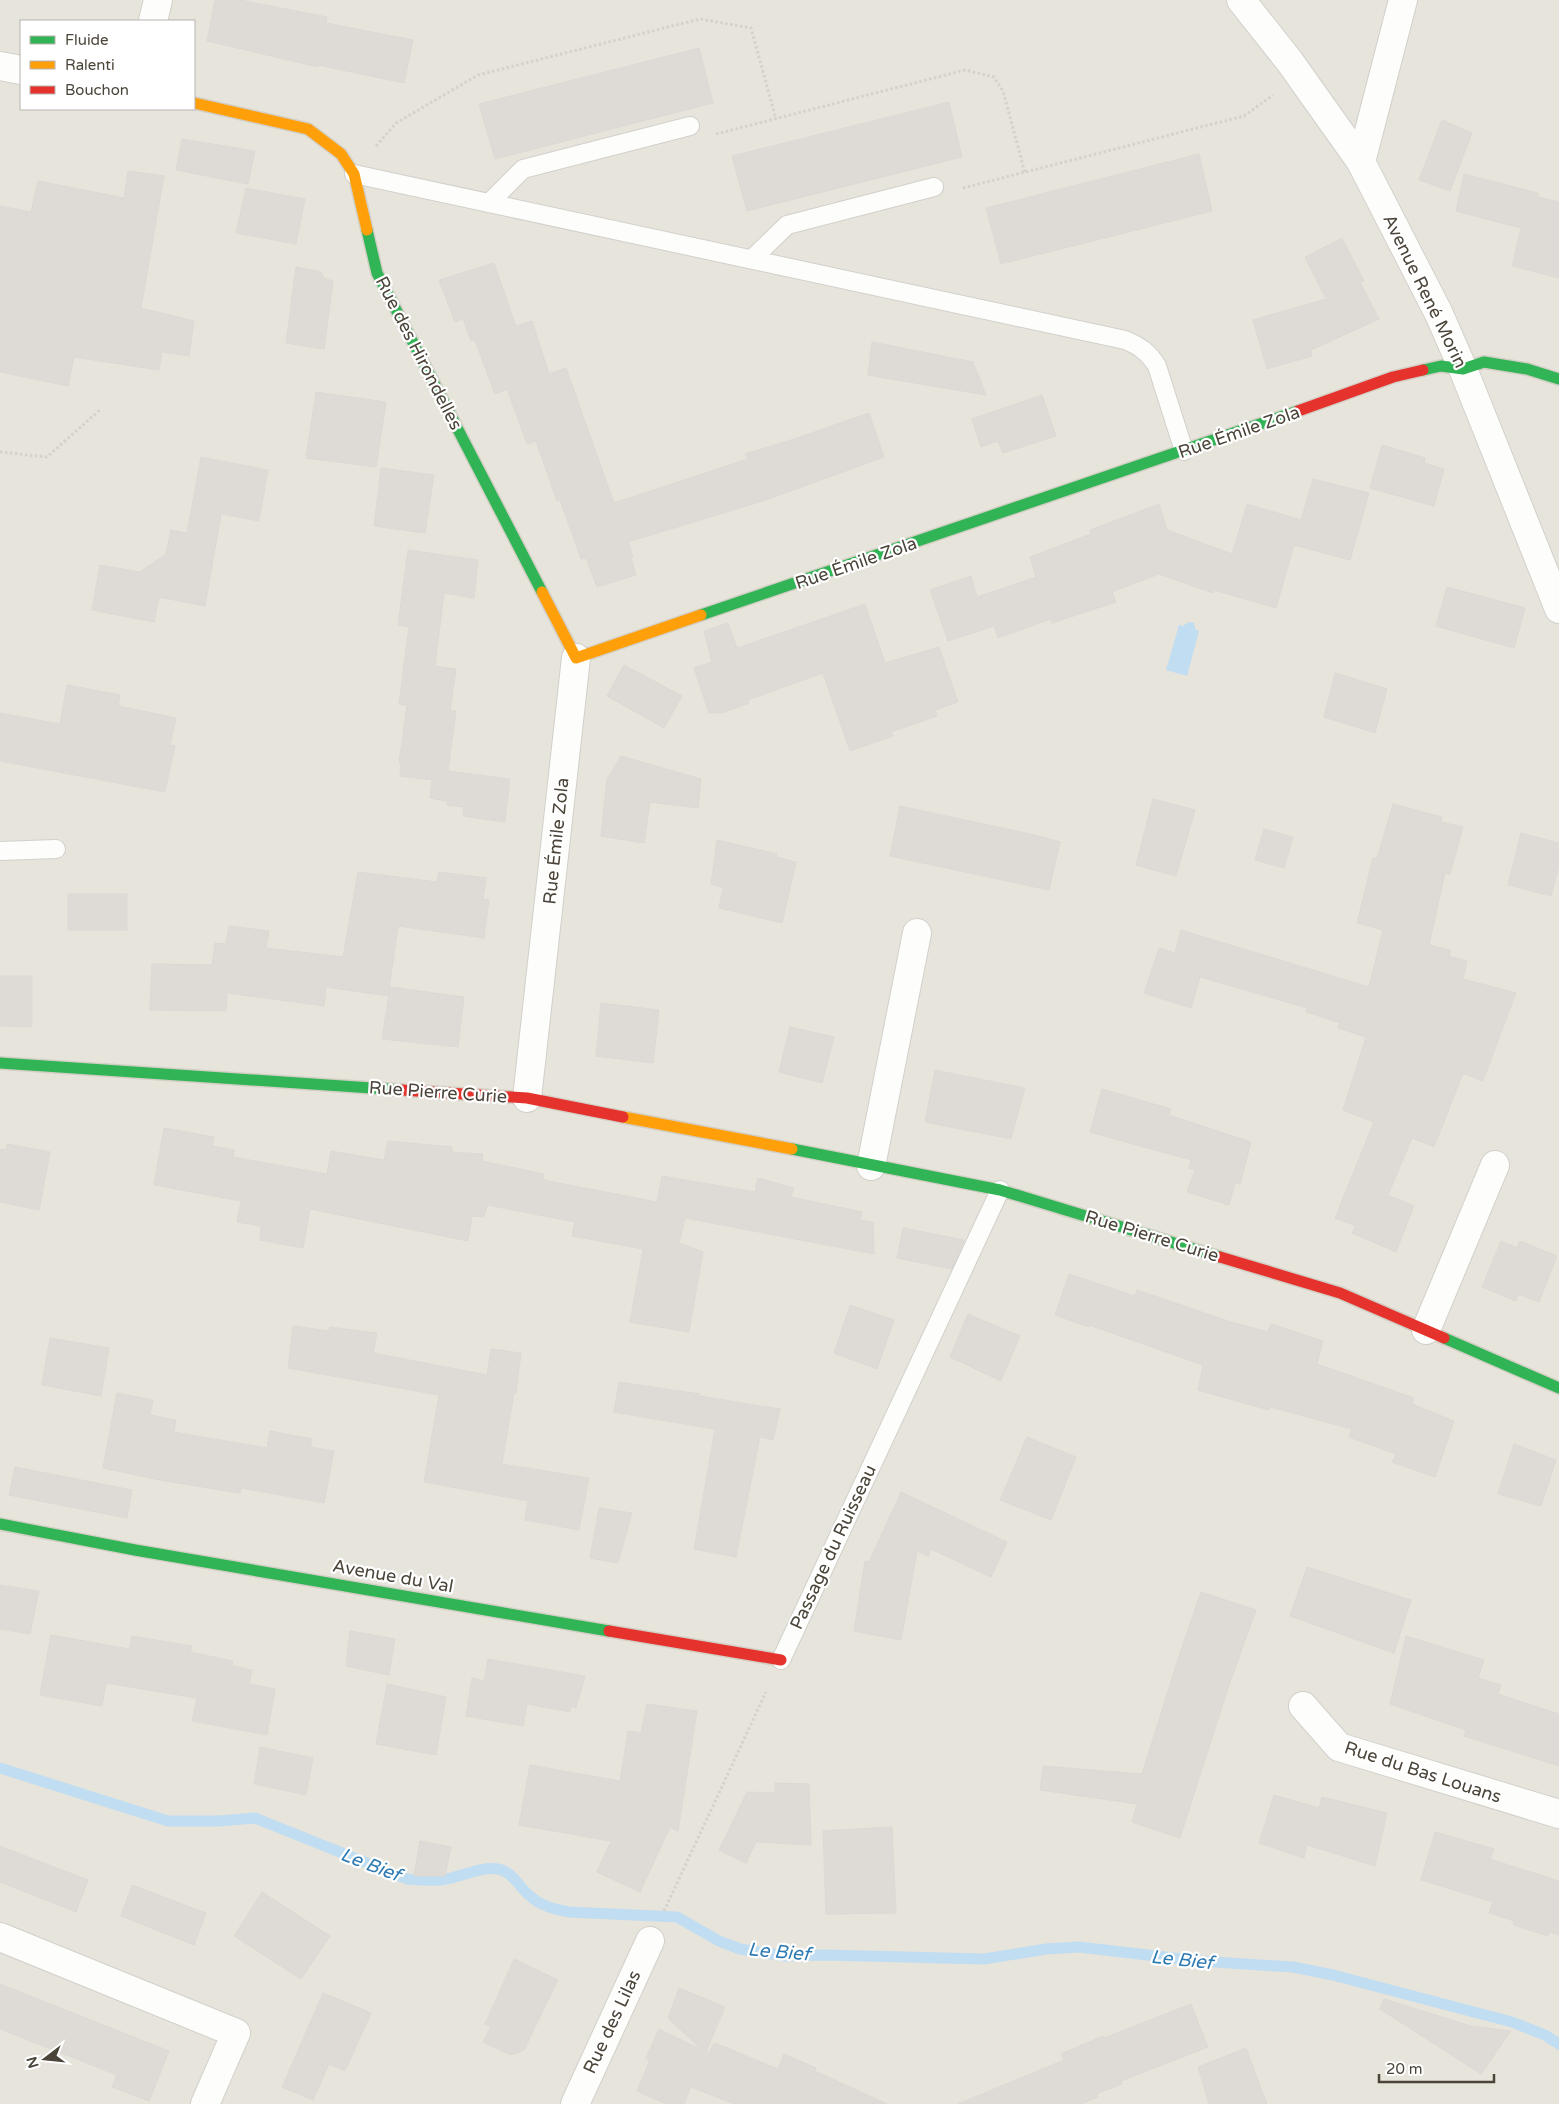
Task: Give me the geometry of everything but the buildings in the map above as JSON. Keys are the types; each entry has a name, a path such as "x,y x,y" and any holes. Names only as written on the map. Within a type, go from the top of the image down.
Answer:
{"street":[{"path":"153,20 158,0"},
{"name":"Avenue René Morin","path":"1241,0 1300,76 1361,162 1439,314 1463,369 1559,609"},
{"path":"1361,162 1403,0"},
{"path":"0,66 20,70"},
{"name":"Rue des Hirondelles","path":"195,103 308,129 342,154 354,174 377,273 576,658"},
{"name":"Rue Émile Zola","path":"527,1098 576,658 1184,451 1393,377 1441,366 1463,369 1484,362 1527,369 1559,380"},
{"path":"871,1166 917,933"},
{"name":"Rue Pierre Curie","path":"0,1063 527,1098 1000,1190 1340,1293 1559,1388"},
{"path":"1426,1330 1495,1165"},
{"name":"Avenue du Val","path":"0,1524 135,1550 780,1660"},
{"name":"Rue du Bas Louans","path":"1302,1706 1339,1747 1559,1814"},
{"path":"0,1937 236,2033 206,2104"},
{"name":"Rue des Lilas","path":"580,2102 650,1941"}],"lane":[{"path":"489,203 523,169 690,126"},
{"path":"354,174 1125,340 1138,345 1150,354 1157,366 1184,451"},
{"path":"752,259 787,226 934,187"},
{"path":"0,851 56,849"},
{"name":"Passage du Ruisseau","path":"780,1660 1000,1190"}],"path":[{"path":"354,174 396,123 478,75 700,19 751,28 776,118"},
{"path":"690,126 710,135 965,70 994,77 1003,91 1025,173"},
{"path":"934,187 946,193 1244,116 1300,76"},
{"path":"0,452 47,457 101,409"},
{"path":"668,1905 780,1660"}],"shaded area":[{"path":"0,0 1559,0 1559,2104 0,2104"}],"water":[{"path":"1189,622 1194,623 1195,629 1199,631 1187,676 1166,670 1179,625 1183,626"}],"waterway":[{"name":"Le Bief","path":"0,1768 168,1821 219,1821 255,1818 407,1879 441,1880 484,1869 503,1870 516,1880 526,1893 548,1907 569,1912 677,1917 719,1941 740,1949 785,1956 825,1955 984,1959 1046,1949 1079,1947 1199,1961 1293,1967 1333,1975 1512,2022 1545,2035 1559,2044"}],"traffic: fast":[{"path":"367,230 377,273 542,592"},
{"path":"1423,370 1441,366 1463,369 1484,362 1527,369 1559,379"},
{"path":"701,615 1298,411"},
{"path":"0,1063 401,1090"},
{"path":"792,1149 1000,1190 1220,1257"},
{"path":"1444,1338 1559,1388"},
{"path":"0,1524 135,1550 609,1631"}],"traffic: slow":[{"path":"195,103 308,129 341,154 354,174 367,230"},
{"path":"542,592 576,658 701,615"},
{"path":"623,1117 792,1149"}],"traffic: jam":[{"path":"1298,411 1393,377 1423,370"},
{"path":"401,1090 527,1098 623,1117"},
{"path":"1220,1257 1340,1293 1444,1338"},
{"path":"609,1631 781,1660"}]}
